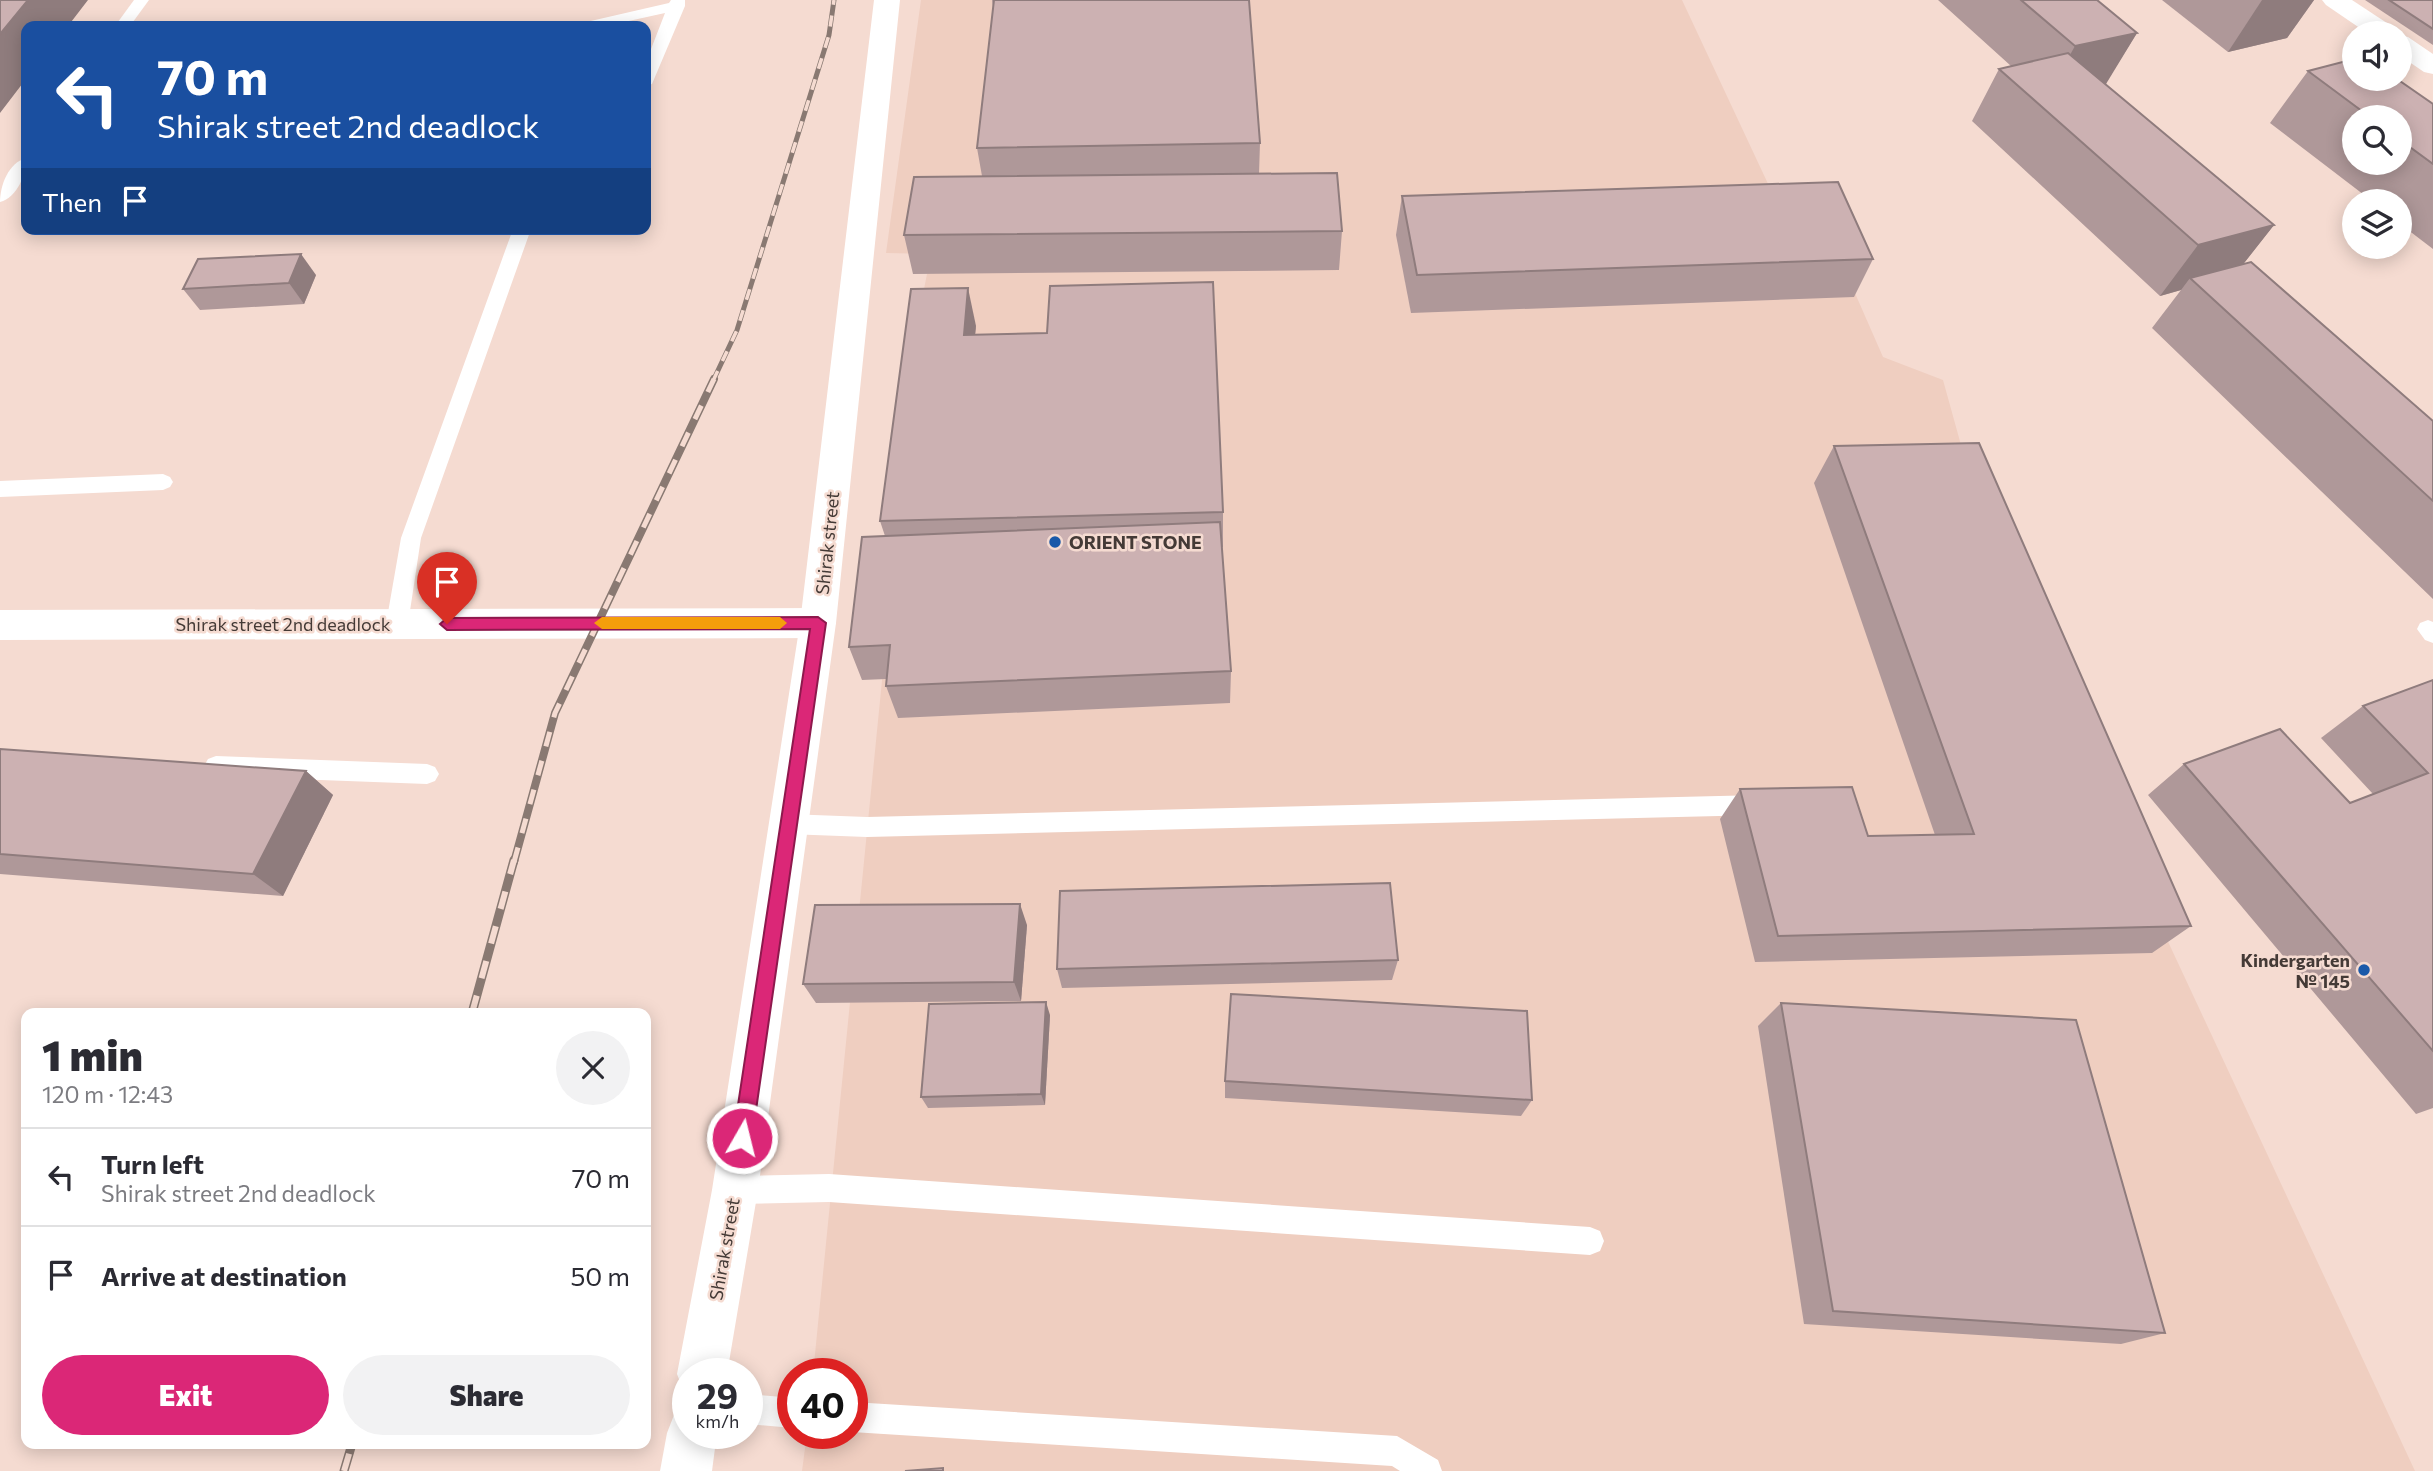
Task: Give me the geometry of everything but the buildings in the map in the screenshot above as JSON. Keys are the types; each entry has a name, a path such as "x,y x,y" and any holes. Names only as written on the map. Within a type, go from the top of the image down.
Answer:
{"street":[{"name":"Shirak street","path":"705,1358 735,1190 818,623 887,0"},
{"path":"2335,0 2366,21"},
{"path":"2412,52 2433,66"},
{"name":"Shirak street 2nd deadlock","path":"0,625 818,623"},
{"path":"686,1471 689,1449"}],"lane":[{"path":"126,21 142,0"},
{"path":"607,21 677,3"},
{"path":"651,68 677,3"},
{"path":"0,197 21,170"},
{"path":"397,624 411,538 521,235"},
{"path":"0,489 163,482"},
{"path":"192,765 427,774"},
{"path":"787,824 867,827 1786,804"},
{"path":"735,1190 829,1188 1590,1241"},
{"path":"868,1418 1397,1451 1427,1471"}],"shaded area":[{"path":"921,0 1682,0 1777,203 1815,202 1883,357 1943,380 1997,575 2415,1471 802,1471 805,1449 868,1449 868,1358 815,1358 918,319 931,254 886,253"}],"railway":[{"path":"713,381 737,330 829,35 834,0"},
{"path":"514,862 555,713 714,379"},
{"path":"473,1008 514,860"},
{"path":"344,1471 351,1449"}],"slow traffic":[{"path":"602,623 780,623"}],"place":[{"name":"ORIENT STONE","path":"1055,542"},
{"name":"Kindergarten № 145","path":"2364,970"}],"route":[{"path":"447,624 818,623 742,1138"}]}
